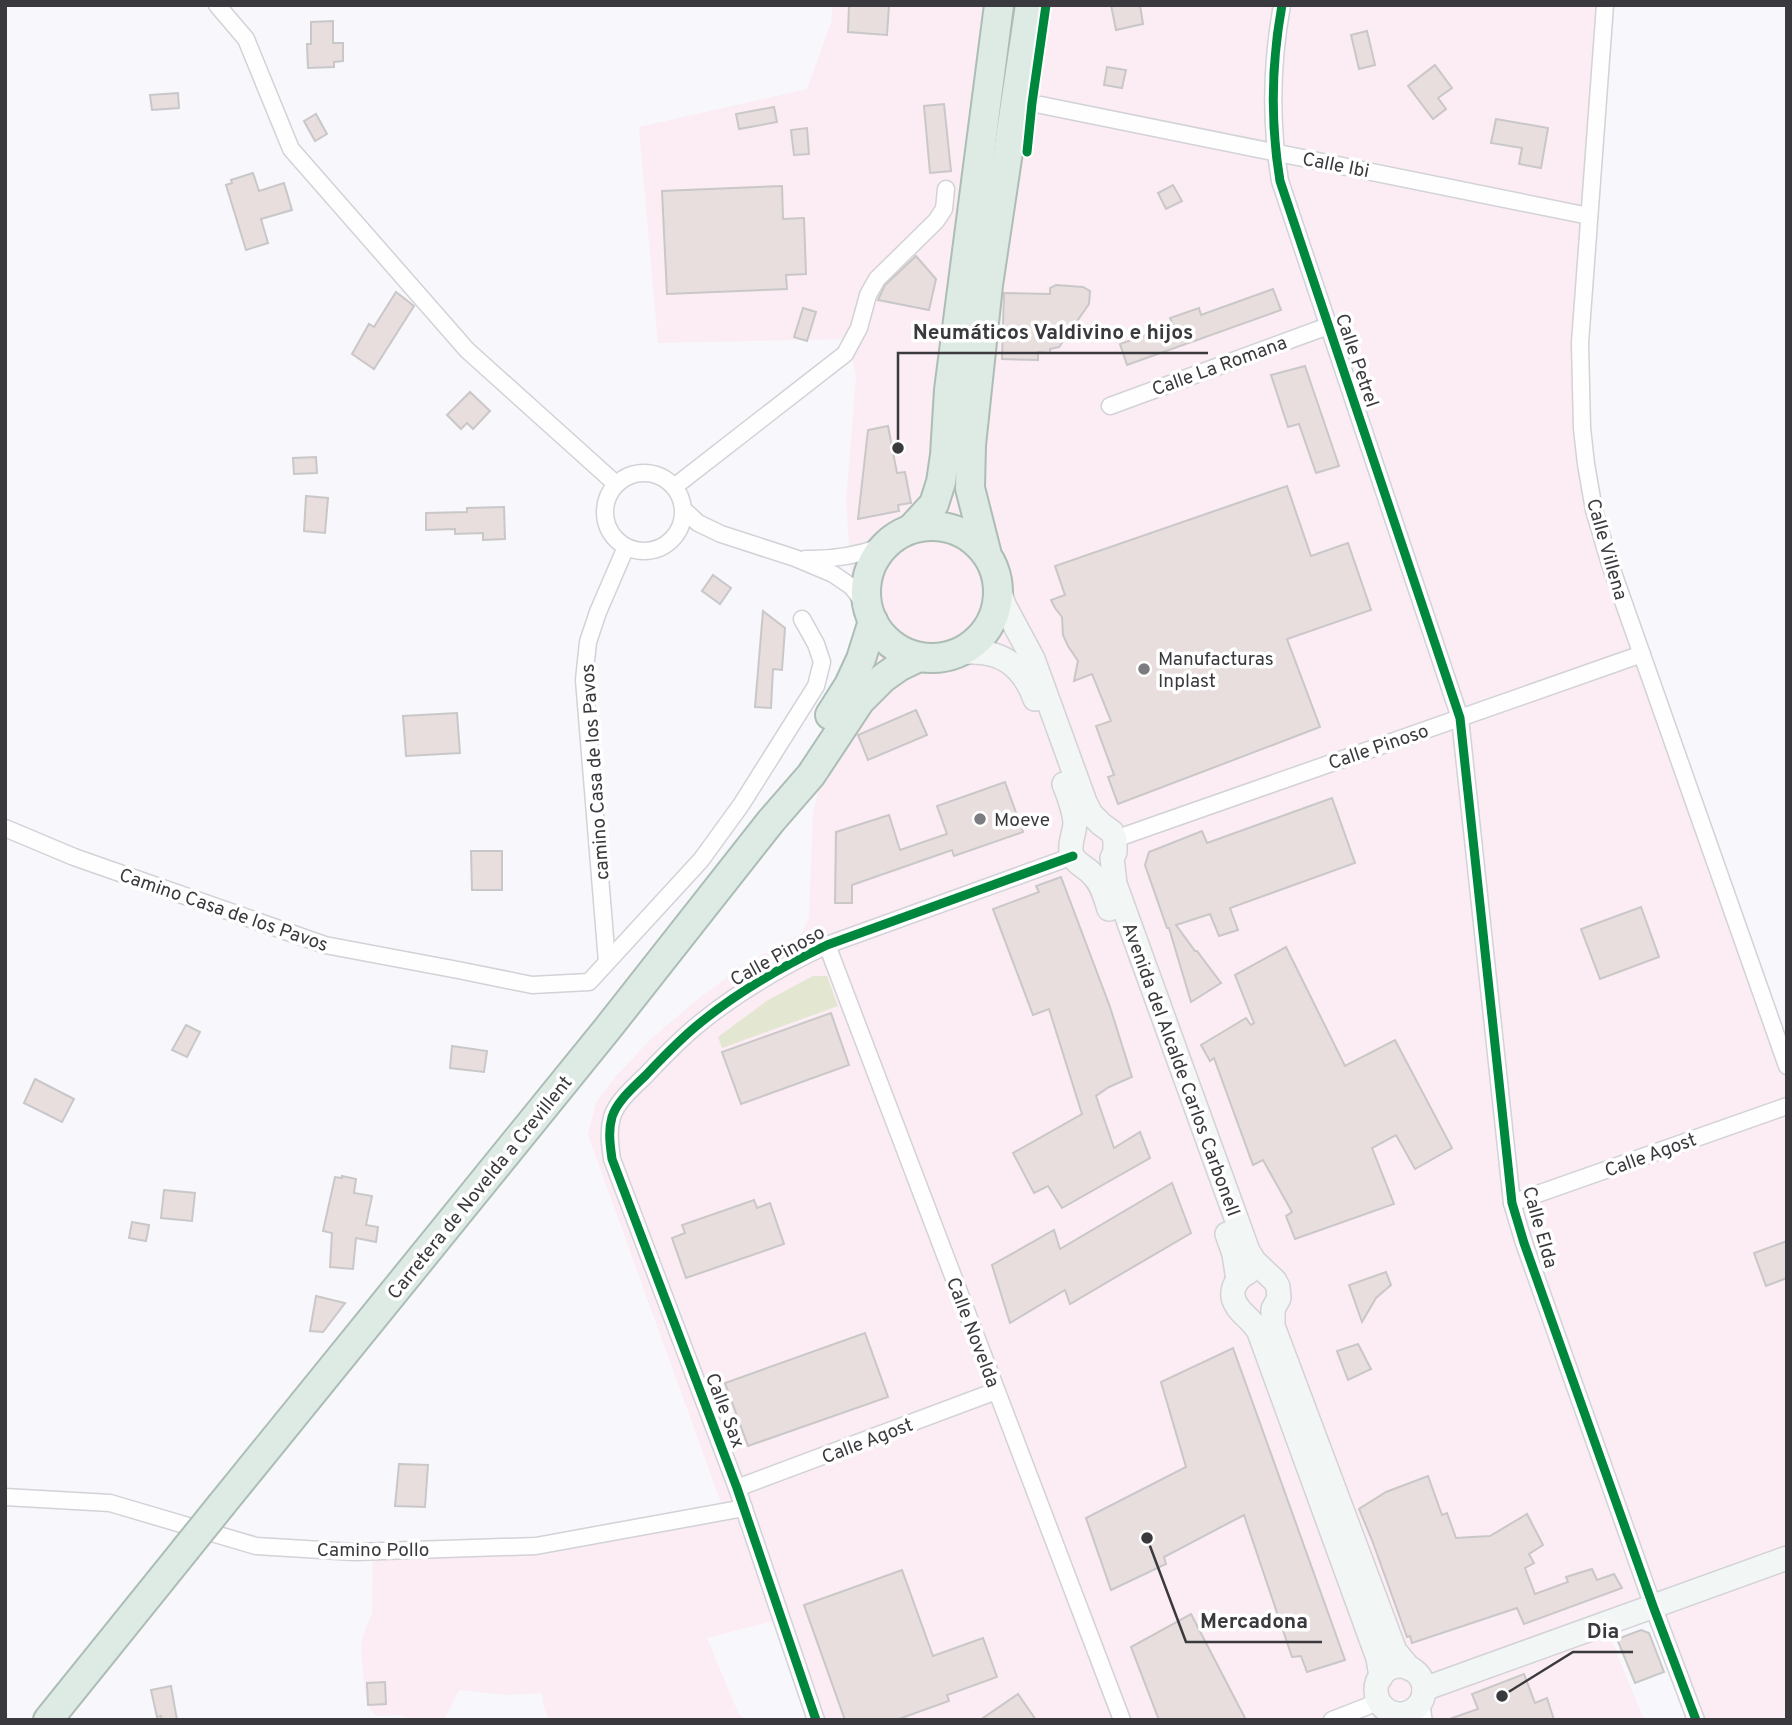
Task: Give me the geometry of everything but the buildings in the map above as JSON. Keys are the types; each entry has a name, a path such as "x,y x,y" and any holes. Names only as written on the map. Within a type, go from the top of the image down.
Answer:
{"highway":[{"path":"771,821 791,781 849,685 861,659 870,614 866,584 881,547 911,529 934,504 941,482 949,390 999,5"},
{"path":"870,614 884,638 900,650 919,657 940,658 959,653 976,642 989,627 997,609 998,576 986,551 970,488 971,445 988,285 1030,5"},
{"path":"911,529 930,526 960,532 986,551"},
{"path":"771,821 811,775 860,701 883,678 919,657"},
{"name":"Carretera de Novelda a Crevillent","path":"48,1720 592,1047 771,821"}],"main road":[{"name":"Avenida del Alcalde Carlos Carbonell","path":"999,589 1004,605 1032,659 1085,802 1109,840 1115,884 1248,1251 1278,1287 1279,1298 1273,1309 1273,1326 1390,1639 1395,1651 1410,1669"},
{"path":"959,653 983,651 995,654 1013,664 1024,676 1031,688 1073,808 1074,833 1070,846 1079,862 1100,868 1106,865 1109,840 1086,824 1074,833"},
{"name":"Avenida del Alcalde Carlos Carbonell","path":"1079,862 1095,876 1101,887 1234,1254 1238,1280 1233,1290 1233,1298 1237,1307 1254,1323 1259,1332 1378,1658 1387,1704"},
{"path":"1238,1280 1250,1272 1265,1273"},
{"path":"1245,1314 1261,1316 1273,1309"},
{"path":"1421,1705 1418,1675 1410,1669 1392,1668 1387,1704 1398,1714 1407,1713 1653,1606 1787,1558"}],"street":[{"path":"217,5 246,39 291,149 467,349 616,484"},
{"name":"Calle Petrel","path":"1282,5 1273,69 1272,115 1280,181 1460,718"},
{"name":"Calle Villena","path":"1605,5 1580,343 1582,428 1594,510 1610,564 1787,1066"},
{"name":"Calle Ibi","path":"1041,105 1589,216"},
{"path":"674,487 845,354 859,328 868,295 877,279 936,221 944,209 946,189"},
{"name":"Calle La Romana","path":"1110,405 1328,326"},
{"path":"639,473 664,478 674,487 684,510 681,528 666,545 653,551 639,551 626,547 614,538 604,511 608,496 616,484 639,473"},
{"path":"684,510 698,523 721,534 795,558 833,574 852,587 870,614"},
{"path":"676,536 721,534"},
{"name":"camino Casa de los Pavos","path":"607,962 584,680 588,642 626,547"},
{"path":"795,558 855,556 881,547"},
{"name":"Camino Casa de los Pavos","path":"5,828 74,857 325,945 531,985 589,982 701,860 741,805 816,686 822,662 816,644 802,619"},
{"name":"Calle Pinoso","path":"1109,840 1642,654"},
{"name":"Calle Elda","path":"1460,718 1513,1203 1524,1243 1696,1720"},
{"name":"Calle Pinoso","path":"613,1114 629,1092 700,1023 737,996 801,957 827,944 1079,862"},
{"name":"Calle Novelda","path":"827,944 1122,1720"},
{"name":"Calle Agost","path":"1513,1203 1787,1105"},
{"name":"Calle Sax","path":"613,1114 608,1135 612,1159 737,1488 816,1720"},
{"name":"Calle Agost","path":"737,1488 996,1391"},
{"name":"Camino Pollo","path":"5,1497 110,1503 256,1546 354,1552 536,1546 744,1508"},
{"path":"1332,1720 1368,1706 1387,1704"},
{"path":"1356,1720 1387,1704"}],"shaded area":[{"path":"833,5 1605,5 1580,343 1594,510 1787,1066 1787,1720 1696,1720 1653,1606 1605,1624 1644,1720 1412,1720 1403,1698 1344,1720 816,1720 781,1619 707,1638 739,1715 747,1720 549,1720 542,1693 506,1695 459,1690 444,1720 379,1716 369,1707 365,1693 361,1647 372,1613 373,1551 536,1546 724,1511 588,1135 596,1102 651,1039 739,968 802,933 809,918 813,813 860,633 859,614 853,598 846,500 856,377 849,339 658,343 639,127 807,89 831,23"}],"green space":[{"path":"813,976 827,976 838,1006 722,1048 718,1037 768,1000"}],"cycle path":[{"path":"1027,152 1046,5"},
{"path":"1282,5 1273,93 1280,181 1460,718 1512,1203 1653,1606 1696,1720"},
{"path":"816,1720 737,1488 612,1159 612,1117 626,1094 686,1035 745,990 778,971 827,945 1073,856"}],"place":[{"name":"Neumáticos Valdivino e hijos","path":"898,448"},
{"name":"Manufacturas Inplast","path":"1144,669"},
{"name":"Moeve","path":"980,819"},
{"name":"Mercadona","path":"1147,1538"},
{"name":"Dia","path":"1502,1696"}]}
